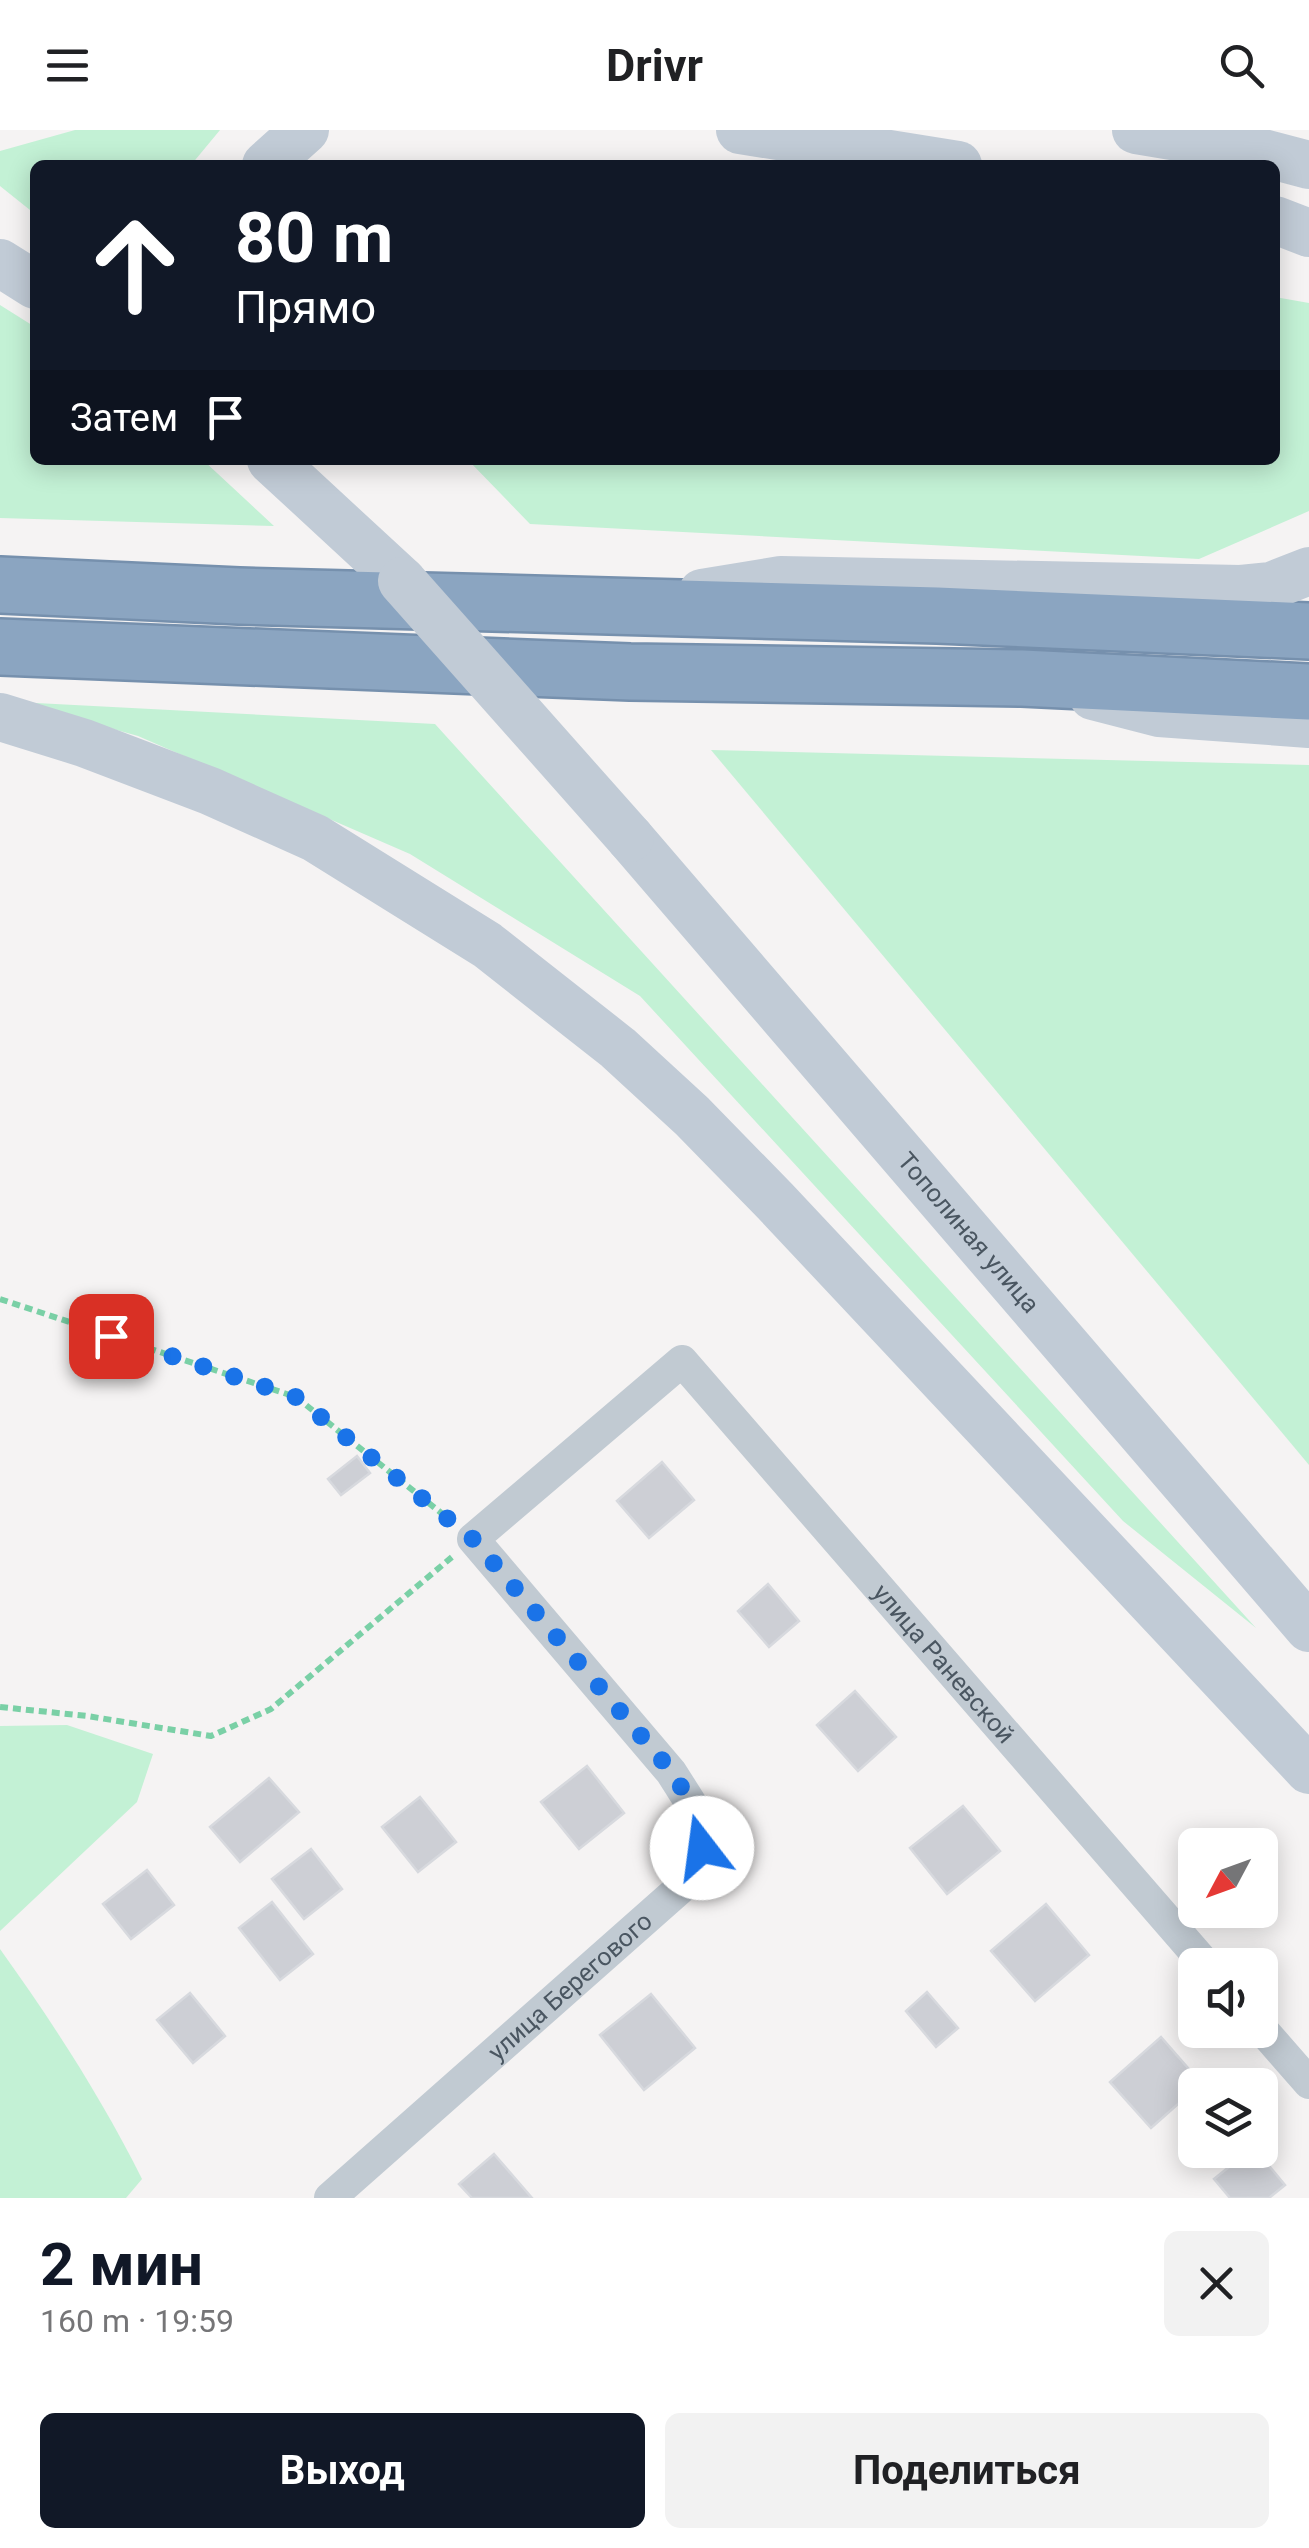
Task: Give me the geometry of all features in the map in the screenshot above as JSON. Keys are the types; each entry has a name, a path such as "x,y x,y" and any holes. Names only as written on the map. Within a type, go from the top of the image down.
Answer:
{"highway":[{"path":"0,585 1309,631"},
{"path":"0,648 630,672 1022,678 1309,692"}],"main road":[{"path":"272,160 306,130"},
{"path":"740,130 927,160"},
{"path":"1136,130 1244,148 1309,165"},
{"path":"1280,222 1309,234"},
{"path":"0,263 30,282"},
{"name":"Тополиная улица","path":"295,469 402,580 630,838 1305,1622"},
{"path":"0,558 112,590"},
{"path":"621,606 781,580 1200,591 1271,586 1309,571"},
{"path":"1022,678 1159,713 1309,724"},
{"path":"0,717 84,743 315,838 487,945 550,992 692,1116 775,1200 1309,1770"}],"street":[{"name":"улица Раневской","path":"473,1539 682,1361 1191,1948"},
{"name":"улица Берегового","path":"330,2198 684,1886 702,1848 697,1813 672,1772 473,1539"},
{"path":"1278,2048 1309,2083"}],"path":[{"path":"0,1299 296,1397 473,1539 271,1709 210,1736 0,1707"}],"green space":[{"path":"75,130 220,130 195,160 30,160 30,210 0,186 0,151"},
{"path":"1280,298 1309,303 1309,511 1199,559 530,524 473,465 1280,465"},
{"path":"0,305 30,324 30,465 208,465 274,526 0,518"},
{"path":"17,702 435,724 1256,1628 1123,1521 640,996 410,854 138,736"},
{"path":"711,750 1309,765 1309,1465"},
{"path":"67,1725 153,1754 137,1802 0,1931 0,1726"},
{"path":"0,1949 75,2061 142,2179 126,2198 0,2198"}],"building":[{"path":"357,1456 370,1473 341,1495 328,1479"},
{"path":"662,1462 694,1500 649,1538 617,1501"},
{"path":"768,1584 799,1621 769,1647 738,1611"},
{"path":"855,1691 896,1737 858,1771 817,1725"},
{"path":"587,1766 624,1813 579,1849 541,1802"},
{"path":"269,1778 299,1812 240,1862 210,1827"},
{"path":"420,1797 456,1842 418,1872 382,1827"},
{"path":"963,1806 1000,1851 947,1894 910,1848"},
{"path":"311,1849 342,1889 304,1919 272,1879"},
{"path":"147,1870 174,1905 131,1939 103,1904"},
{"path":"272,1902 313,1954 280,1980 239,1928"},
{"path":"1046,1904 1089,1955 1035,2001 991,1951"},
{"path":"927,1992 958,2028 936,2047 906,2011"},
{"path":"190,1993 225,2036 193,2063 157,2020"},
{"path":"651,1994 695,2048 644,2090 600,2035"},
{"path":"1161,2037 1188,2068 1178,2068 1178,2104 1151,2128 1110,2082"},
{"path":"494,2154 532,2198 472,2198 459,2184"},
{"path":"1228,2168 1271,2168 1285,2185 1269,2198 1230,2198 1214,2179"}],"route":[{"path":"111,1336 296,1397 473,1539 672,1772 697,1813 702,1848"}]}
